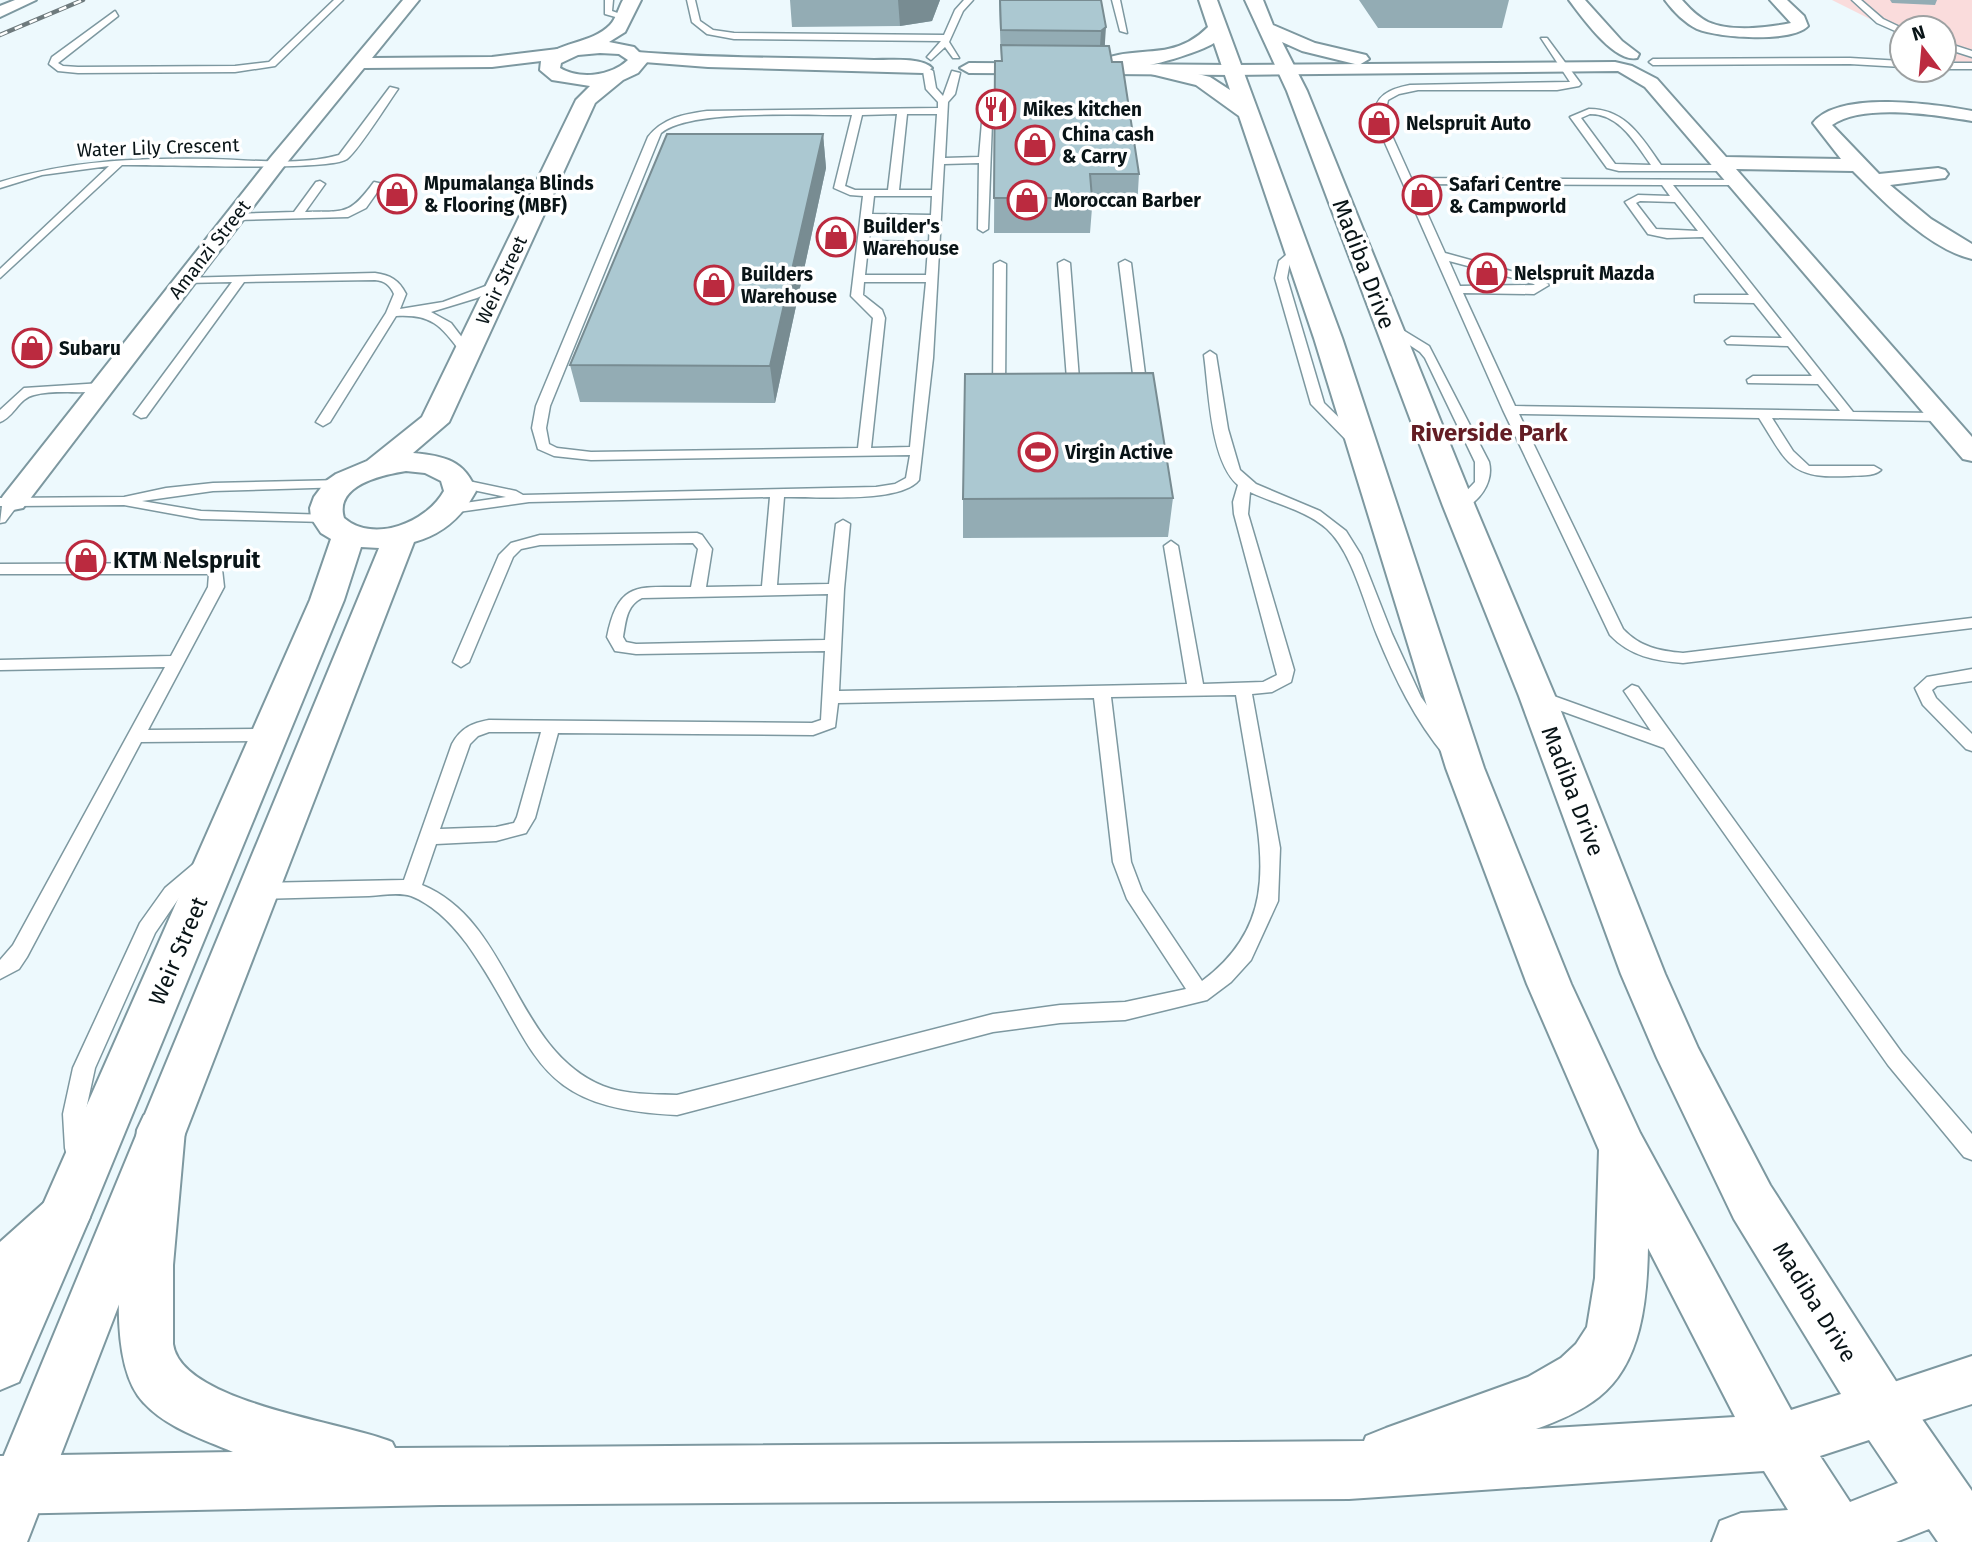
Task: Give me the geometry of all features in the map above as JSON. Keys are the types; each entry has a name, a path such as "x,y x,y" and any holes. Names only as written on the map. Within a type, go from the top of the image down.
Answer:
{"main road":[{"path":"626,63 586,100 548,66 551,61 566,53 586,48 621,23 632,0"},
{"name":"Madiba Drive","path":"1254,0 1265,29 1288,73 1537,696 1643,974 1680,1058 1752,1202 1881,1409 1956,1488 1972,1541"},
{"path":"1112,62 1181,53 1202,42 1213,14"},
{"path":"1213,14 1297,251 1465,768 1549,984 1623,1149 1778,1442 1840,1539"},
{"path":"621,23 626,63"},
{"path":"1265,29 1352,63"},
{"path":"586,48 626,63"},
{"path":"559,76 589,80 626,63"},
{"path":"1288,73 1352,63"},
{"path":"1158,70 1203,81 1247,112"},
{"name":"Weir Street","path":"434,422 586,100"},
{"path":"338,526 373,538 400,535 424,527 450,486 434,422 379,466 342,484"},
{"path":"379,466 419,462 450,486"},
{"name":"Weir Street","path":"0,1363 327,600 338,526 328,501 342,484"},
{"path":"0,1537 10,1485 67,1367 160,1130 390,566 400,535"},
{"path":"160,1130 146,1294 146,1338 150,1366 169,1389 200,1409 247,1430 299,1447 440,1476"},
{"path":"1349,1470 1547,1398 1574,1382 1594,1364 1611,1334 1619,1292 1623,1149"},
{"path":"0,1277 73,1197"},
{"path":"10,1485 440,1476 1349,1470 1778,1442 1881,1409"},
{"path":"1741,1542 1840,1539 1956,1488"}],"street":[{"path":"0,12 28,0"},
{"name":"Amanzi Street","path":"4,508 278,161 411,0"},
{"path":"1577,0 1618,58"},
{"path":"1673,0 1696,21 1706,26 1732,30 1800,26 1798,19 1778,0"},
{"path":"359,63 492,62 566,53"},
{"path":"956,56 1158,70 1231,65"},
{"path":"626,63 927,64 956,56 1231,65 1288,73 1352,63 1560,64 1618,58 1651,72 1728,171 1972,453"},
{"path":"492,62 559,76"},
{"path":"1972,116 1919,109 1852,111 1829,116 1822,123 1823,128 1919,220 1972,253"},
{"path":"1728,171 1860,165"},
{"path":"1876,180 1938,174"},
{"path":"1881,1409 1972,1380"}],"lane":[{"path":"116,14 52,64 61,69 78,70 235,69 267,66 340,0"},
{"path":"609,0 608,12 621,23"},
{"path":"691,0 696,22 710,32 956,56"},
{"path":"450,486 529,498 898,488 911,482 917,451 933,279 943,107 952,90 959,10 969,0"},
{"path":"1116,0 1124,31"},
{"path":"1856,0 1888,25"},
{"path":"1544,40 1576,84 1557,87 1418,87 1396,92 1380,102 1379,118 1510,410 1616,631 1633,648 1655,655 1683,658 1972,623"},
{"path":"943,107 931,89 927,64 956,56"},
{"path":"1651,72 1850,61 1888,63"},
{"name":"Water Lily Crescent","path":"0,185 54,169 119,162 324,161 343,156 393,89"},
{"path":"917,451 569,455 543,446 539,428 543,406 653,137 660,127 673,121 707,114 902,112 943,107"},
{"path":"858,112 839,186 847,192 938,193"},
{"path":"893,193 902,112"},
{"path":"1658,168 1619,117 1598,112 1574,117 1609,165 1658,168 1728,171"},
{"path":"983,229 987,122"},
{"path":"941,161 984,160"},
{"path":"0,275 119,162"},
{"path":"1407,181 1665,182 1728,171"},
{"path":"1665,182 1850,416"},
{"path":"297,216 320,184"},
{"path":"234,217 354,212 362,206 377,184"},
{"path":"864,452 879,318 874,309 859,300 869,193"},
{"path":"1678,199 1638,198 1630,202 1652,232 1667,235 1707,234"},
{"path":"866,217 936,218"},
{"path":"863,244 935,245"},
{"path":"1440,255 1543,285 1534,290 1456,289"},
{"path":"1064,263 1074,391"},
{"path":"1125,263 1141,390"},
{"path":"999,391 1000,264"},
{"path":"185,281 362,275 387,278 396,284 400,294 392,313 323,422"},
{"path":"141,414 241,278"},
{"path":"859,278 933,279"},
{"path":"392,313 422,312 453,303 499,284"},
{"path":"1699,299 1758,299"},
{"path":"422,312 436,318 452,331 467,352"},
{"path":"1731,341 1791,342"},
{"path":"1210,355 1233,470 1245,485 1311,510 1340,533 1423,715 1465,768"},
{"path":"1752,380 1822,380"},
{"path":"0,418 16,400 29,391 102,387"},
{"path":"1510,410 1939,417"},
{"path":"1763,414 1795,461 1803,468 1820,471 1874,470"},
{"path":"4,508 124,501 203,488 342,484"},
{"path":"831,697 1243,689 1275,686 1285,678 1286,670 1241,514 1240,502 1245,485"},
{"path":"450,486 529,498"},
{"path":"769,590 777,493"},
{"path":"124,501 154,510 192,515 338,526"},
{"path":"411,888 465,736 485,727 813,729 829,723 836,589 844,524"},
{"path":"461,662 506,555 526,543 540,540 697,538 705,549 698,591"},
{"path":"1171,546 1196,690"},
{"path":"0,569 212,569 217,572 216,587 20,951 12,963 0,971"},
{"path":"833,645 636,649 621,647 616,642 622,606 630,597 641,593 836,589"},
{"path":"0,665 175,661"},
{"path":"1972,675 1933,681 1923,688 1929,701 1972,745"},
{"path":"258,891 411,888 437,902 471,931 543,1054 567,1079 591,1094 613,1101 645,1105 695,1101 993,1023 1060,1014 1125,1011 1200,995 1224,976 1244,954 1268,901 1271,848 1243,689"},
{"path":"1102,691 1122,862 1134,894 1200,995"},
{"path":"1632,691 1895,1059 1972,1150"},
{"path":"1537,696 1670,744"},
{"path":"427,837 496,834 520,828 526,818 551,727"},
{"path":"135,736 270,735"}],"shaded area":[{"path":"1832,0 1972,0 1972,70 1958,63 1958,14 1888,14 1888,28"}],"building":[{"path":"1000,0 1101,0 1106,27 1101,31 1001,30"},
{"path":"1001,45 1109,46 1112,62 1122,62 1139,174 1090,174 1092,198 994,198 995,61 1002,61"},
{"name":"Builders Warehouse","path":"667,134 823,134 770,366 570,365"},
{"path":"1153,373 1173,498 963,499 965,374"}],"railway":[{"path":"0,35 83,0"}],"place":[{"name":"Mikes kitchen","path":"996,109"},
{"name":"Nelspruit Auto","path":"1379,123"},
{"name":"China cash & Carry","path":"1035,145"},
{"name":"Mpumalanga Blinds & Flooring (MBF)","path":"397,194"},
{"name":"Safari Centre & Campworld","path":"1422,195"},
{"name":"Moroccan Barber","path":"1027,200"},
{"name":"Builder's Warehouse","path":"836,237"},
{"name":"Nelspruit Mazda","path":"1487,273"},
{"name":"Builders Warehouse","path":"714,285"},
{"name":"Subaru","path":"32,348"},
{"name":"Virgin Active","path":"1038,452"},
{"name":"KTM Nelspruit","path":"86,560"}],"district":[{"name":"Riverside Park","path":"1489,433"}]}
